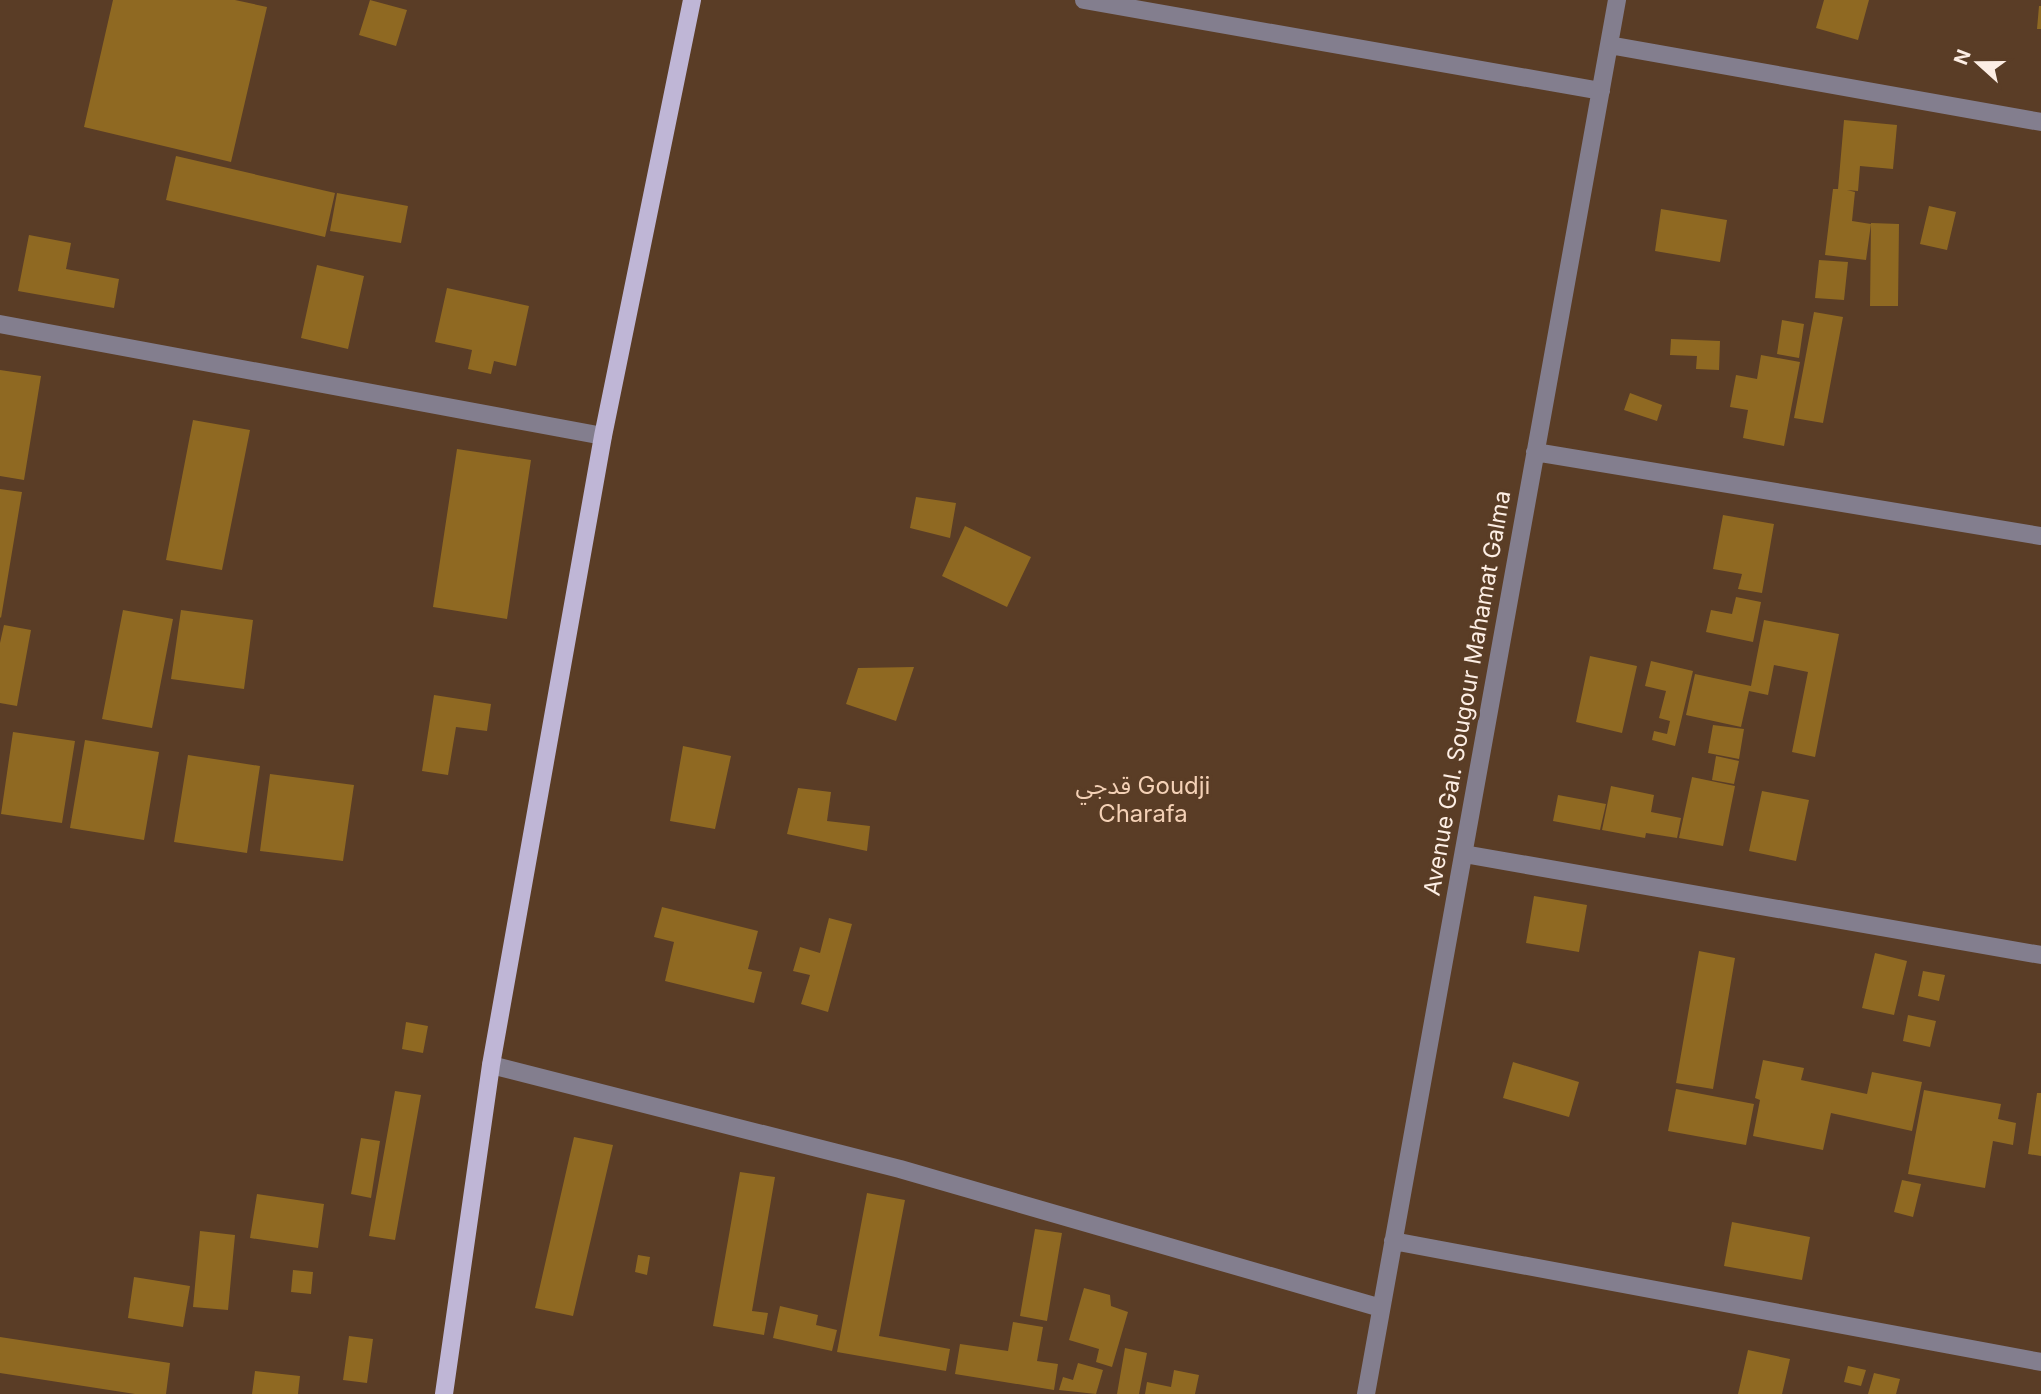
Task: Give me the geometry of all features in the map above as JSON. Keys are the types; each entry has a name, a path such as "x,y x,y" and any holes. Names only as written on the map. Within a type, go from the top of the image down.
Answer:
{"main road":[{"path":"444,1394 491,1065 603,436 692,0"}],"street":[{"path":"1084,0 1601,91"},
{"name":"Avenue Gal. Sougour Mahamat Galma","path":"1366,1394 1616,0"},
{"path":"1609,46 2041,122"},
{"path":"0,324 603,436"},
{"path":"1535,452 2041,536"},
{"path":"1464,854 2041,955"},
{"path":"491,1065 900,1169 1381,1308"},
{"path":"1394,1241 2041,1362"}],"building":[{"path":"113,0 235,0 267,7 231,162 84,127"},
{"path":"370,0 407,10 396,46 359,35"},
{"path":"1824,0 1869,0 1858,40 1816,28"},
{"path":"2039,6 2041,29 2037,29"},
{"path":"1844,120 1897,125 1893,169 1860,166 1858,191 1847,190 1855,192 1852,221 1871,224 1866,260 1825,255 1833,189 1838,189"},
{"path":"176,156 335,193 325,237 166,200"},
{"path":"337,193 408,206 401,243 330,231"},
{"path":"1929,206 1956,212 1947,250 1920,244"},
{"path":"1661,209 1727,220 1720,262 1655,251"},
{"path":"1871,223 1899,224 1898,306 1870,306"},
{"path":"29,235 71,243 66,269 119,279 114,308 18,291"},
{"path":"1819,260 1848,262 1844,300 1815,298"},
{"path":"317,265 364,276 348,349 301,338"},
{"path":"447,288 529,306 516,366 494,361 491,374 468,369 472,350 435,342"},
{"path":"1814,312 1843,317 1823,423 1794,418"},
{"path":"1782,320 1804,324 1799,358 1777,354"},
{"path":"1671,339 1720,341 1719,370 1696,369 1697,356 1670,355"},
{"path":"1761,355 1800,362 1784,446 1743,438 1748,410 1730,407 1736,375 1757,379"},
{"path":"0,370 41,376 24,480 0,476"},
{"path":"1630,393 1662,405 1657,421 1624,410"},
{"path":"193,420 250,430 222,570 166,560"},
{"path":"457,449 531,460 507,619 433,607"},
{"path":"0,489 22,492 1,618 0,617"},
{"path":"916,497 956,503 950,538 910,528"},
{"path":"1723,515 1774,524 1762,593 1738,589 1742,574 1713,569"},
{"path":"965,526 1031,557 1007,607 942,576"},
{"path":"1736,597 1761,602 1753,642 1706,632 1711,610 1732,614"},
{"path":"123,610 173,619 152,728 102,719"},
{"path":"181,610 253,620 244,689 171,679"},
{"path":"1764,620 1839,634 1815,757 1792,752 1808,672 1774,665 1768,695 1749,691 1741,727 1686,715 1695,674 1751,686"},
{"path":"4,625 31,630 17,706 0,703 0,643"},
{"path":"1590,656 1637,666 1622,733 1576,722"},
{"path":"1651,661 1693,671 1675,746 1652,740 1654,731 1667,734 1670,721 1659,718 1666,691 1645,686"},
{"path":"914,667 896,721 846,704 858,668"},
{"path":"434,695 491,704 487,731 456,727 448,775 422,771"},
{"path":"1713,725 1744,729 1739,759 1708,753"},
{"path":"13,732 75,741 62,823 1,814"},
{"path":"85,740 159,752 144,840 70,828"},
{"path":"683,746 731,756 715,829 670,821"},
{"path":"188,755 260,766 247,853 174,842"},
{"path":"1716,756 1739,761 1734,784 1712,780"},
{"path":"270,774 354,785 343,861 260,851"},
{"path":"1692,777 1735,786 1723,846 1679,838"},
{"path":"1611,786 1654,795 1651,812 1681,818 1677,838 1646,833 1645,838 1602,830"},
{"path":"798,788 831,792 827,821 870,826 867,851 787,834"},
{"path":"1762,791 1809,800 1796,861 1749,851"},
{"path":"1558,795 1606,804 1600,830 1553,821"},
{"path":"1534,896 1587,905 1579,952 1526,943"},
{"path":"662,907 758,931 748,969 762,972 754,1003 665,981 674,942 654,937"},
{"path":"829,918 852,924 828,1012 801,1004 810,975 793,971 800,947 820,953"},
{"path":"1699,951 1735,958 1713,1089 1676,1083"},
{"path":"1875,953 1907,961 1894,1015 1862,1008"},
{"path":"1923,971 1945,975 1939,1001 1918,996"},
{"path":"1908,1015 1936,1021 1930,1047 1903,1041"},
{"path":"406,1022 428,1026 423,1053 402,1049"},
{"path":"1763,1060 1804,1068 1801,1080 1867,1094 1872,1072 1922,1082 1912,1131 1831,1113 1823,1150 1753,1136 1760,1100 1755,1098"},
{"path":"1513,1062 1579,1082 1569,1117 1503,1098"},
{"path":"1676,1089 1754,1104 1746,1145 1668,1131"},
{"path":"1924,1090 2001,1104 1998,1119 2016,1123 2013,1145 1993,1141 1985,1188 1908,1174"},
{"path":"395,1091 421,1095 395,1240 369,1236"},
{"path":"2037,1093 2041,1093 2041,1156 2028,1154"},
{"path":"574,1137 613,1145 573,1316 535,1308"},
{"path":"361,1138 380,1141 371,1198 351,1194"},
{"path":"740,1172 775,1177 752,1311 768,1313 764,1335 713,1326"},
{"path":"1902,1180 1921,1184 1913,1217 1894,1212"},
{"path":"867,1193 905,1200 879,1336 950,1349 946,1371 837,1352"},
{"path":"257,1194 324,1204 318,1248 250,1238"},
{"path":"1732,1222 1810,1237 1802,1280 1724,1266"},
{"path":"1035,1229 1062,1233 1047,1321 1020,1316"},
{"path":"200,1231 235,1235 228,1310 193,1307"},
{"path":"638,1255 650,1257 647,1275 635,1272"},
{"path":"293,1270 313,1272 311,1294 291,1292"},
{"path":"134,1277 190,1286 183,1327 128,1318"},
{"path":"1084,1288 1110,1295 1111,1306 1128,1312 1112,1367 1096,1362 1099,1349 1069,1340"},
{"path":"780,1306 818,1315 816,1325 837,1330 832,1351 773,1338"},
{"path":"1013,1322 1043,1327 1037,1361 1058,1364 1054,1390 955,1374 960,1344 1008,1351"},
{"path":"349,1336 373,1339 367,1383 343,1380"},
{"path":"0,1337 170,1363 166,1394 135,1394 0,1373"},
{"path":"1125,1348 1147,1353 1139,1394 1117,1394"},
{"path":"1748,1350 1790,1359 1782,1394 1738,1394"},
{"path":"1078,1363 1103,1370 1096,1394 1059,1390 1063,1377 1073,1380"},
{"path":"1848,1366 1866,1370 1861,1386 1844,1382"},
{"path":"1174,1370 1199,1375 1195,1394 1145,1394 1147,1382 1171,1387"},
{"path":"255,1371 300,1376 298,1394 252,1394"},
{"path":"1874,1373 1900,1379 1896,1394 1868,1394"}],"district":[{"name":"قدجي Goudji Charafa","path":"1143,800"}]}
